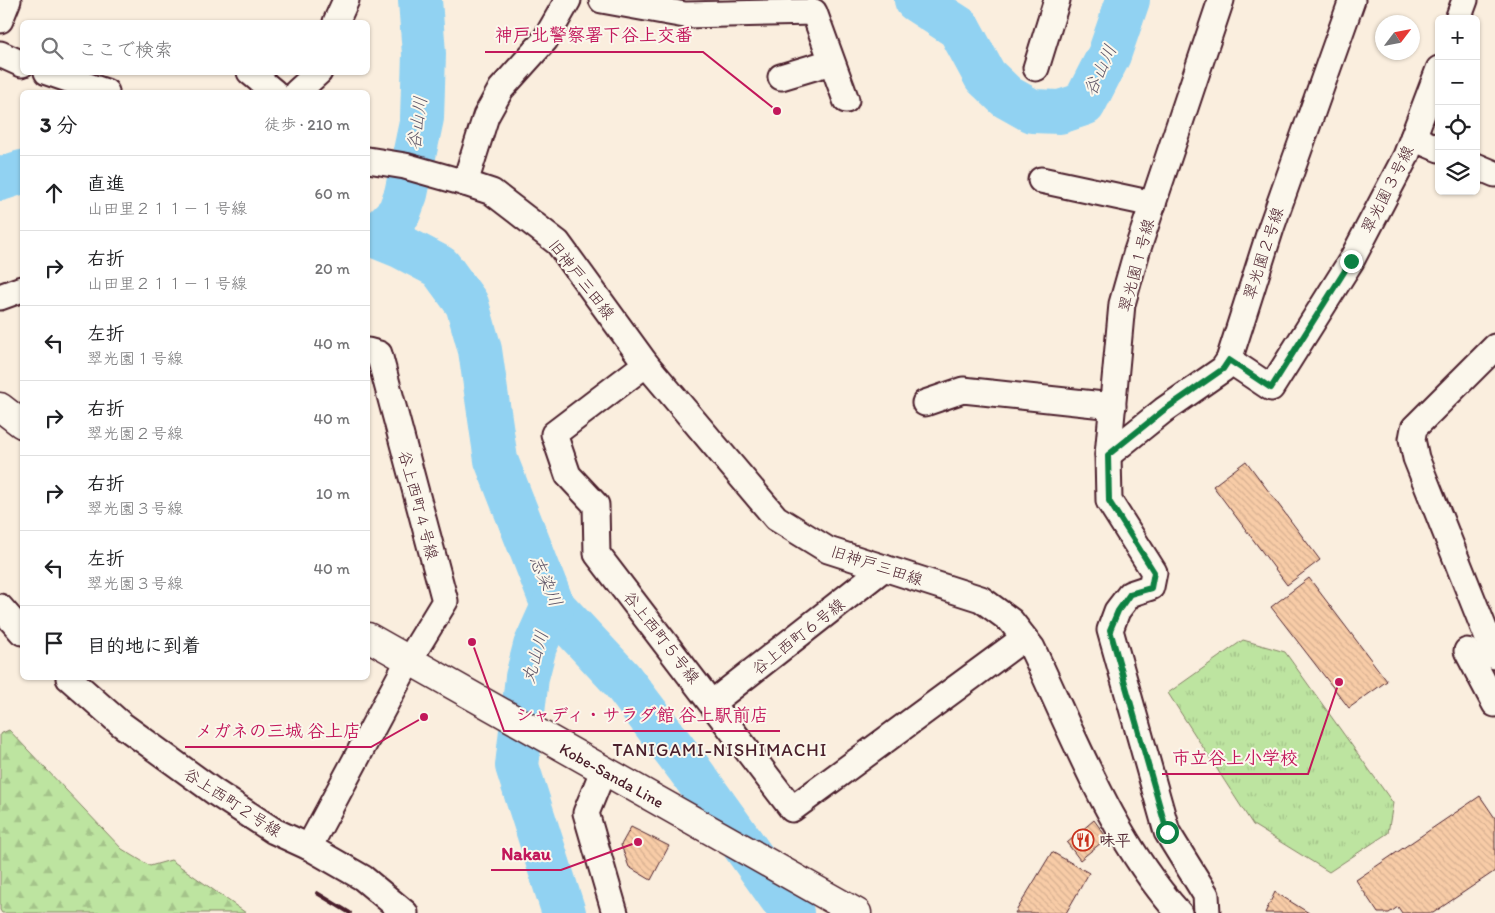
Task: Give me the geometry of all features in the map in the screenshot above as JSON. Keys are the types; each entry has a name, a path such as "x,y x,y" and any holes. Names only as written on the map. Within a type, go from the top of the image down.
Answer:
{"main road":[{"path":"0,407 20,422"},
{"name":"Kobe-Sanda Line","path":"370,638 857,913"}],"street":[{"path":"0,20 8,0"},
{"path":"337,20 346,0"},
{"path":"464,182 486,116 501,89 545,40 568,0"},
{"path":"602,0 691,7 814,12 846,100"},
{"path":"1036,68 1057,0"},
{"name":"翠光園１号線","path":"1207,913 1206,895 1167,832 1110,630 1118,611 1130,594 1151,588 1154,572 1109,501 1108,455 1122,304 1221,0"},
{"name":"翠光園２号線","path":"1108,455 1164,410 1223,369 1229,360 1271,228 1352,0"},
{"path":"1459,15 1465,0"},
{"path":"0,54 20,63"},
{"path":"781,77 832,62"},
{"path":"56,75 100,90"},
{"path":"254,75 272,90"},
{"path":"299,90 315,75"},
{"name":"翠光園３号線","path":"1229,360 1271,388 1351,261 1406,156 1435,80"},
{"path":"1413,138 1435,147"},
{"name":"旧神戸三田線","path":"370,160 405,166 464,182 492,192 558,243 646,364 776,518 828,550 981,599 1011,621 1032,648 1123,838 1155,887 1179,913"},
{"path":"1480,168 1495,174"},
{"path":"1041,180 1153,204"},
{"path":"0,297 20,290"},
{"path":"1495,347 1414,428 1412,439 1416,458 1495,656"},
{"name":"谷上西町４号線","path":"370,352 379,354 445,601 409,660"},
{"name":"谷上西町５号線","path":"646,364 554,434 568,475 596,505 597,554 792,809 1024,638"},
{"path":"926,403 964,390 1113,406"},
{"name":"谷上西町６号線","path":"712,703 884,568"},
{"path":"0,607 20,630"},
{"path":"1467,651 1495,704"},
{"path":"309,847 409,660"},
{"name":"谷上西町２号線","path":"71,680 121,724 216,793 274,831 309,847 363,878 405,913"},
{"path":"604,771 586,813 615,913"}],"green space":[{"path":"1243,640 1285,652 1393,803 1388,833 1329,872 1253,825 1168,693"},
{"path":"9,730 122,849 150,866 171,860 246,913 2,913 0,910 0,734"}],"building":[{"path":"1246,461 1320,560 1287,585 1213,486"},
{"path":"1309,578 1387,681 1349,708 1271,607"},
{"path":"1480,796 1495,818 1495,871 1433,913 1402,913 1398,907 1389,913 1378,913 1356,880"},
{"path":"1094,820 1107,838 1080,860 1067,843"},
{"path":"631,827 669,846 651,880 629,867 621,845"},
{"path":"1052,852 1089,873 1066,913 1015,913"},
{"path":"1275,892 1309,913 1265,913"}],"waterway":[{"name":"谷山川","path":"377,235 399,213 406,194 422,118 424,54 420,0"},
{"name":"谷山川","path":"916,0 959,28 985,76 1007,97 1032,111 1060,112 1084,104 1109,55 1128,0"},
{"name":"志染川","path":"0,179 20,173"},
{"name":"志染川","path":"370,234 400,246 440,267 467,304 480,350 496,460 553,606 621,679 690,770 792,913"},
{"name":"丸山川","path":"553,606 535,646 527,677 517,766 564,913"}],"railway":[{"path":"317,893 350,913"}],"place":[{"name":"神戸北警察署下谷上交番","path":"777,111"},
{"name":"シャディ・サラダ館 谷上駅前店","path":"472,642"},
{"name":"市立谷上小学校","path":"1339,682"},
{"name":"メガネの三城 谷上店","path":"424,717"},
{"name":"味平","path":"1083,840"},
{"name":"Nakau","path":"638,842"}],"district":[{"name":"TANIGAMI-NISHIMACHI","path":"720,750"}],"route":[{"path":"1167,832 1110,630 1118,611 1130,594 1151,588 1154,572 1109,501 1108,455 1164,410 1200,387 1223,369 1229,360 1271,388 1351,261"}]}
